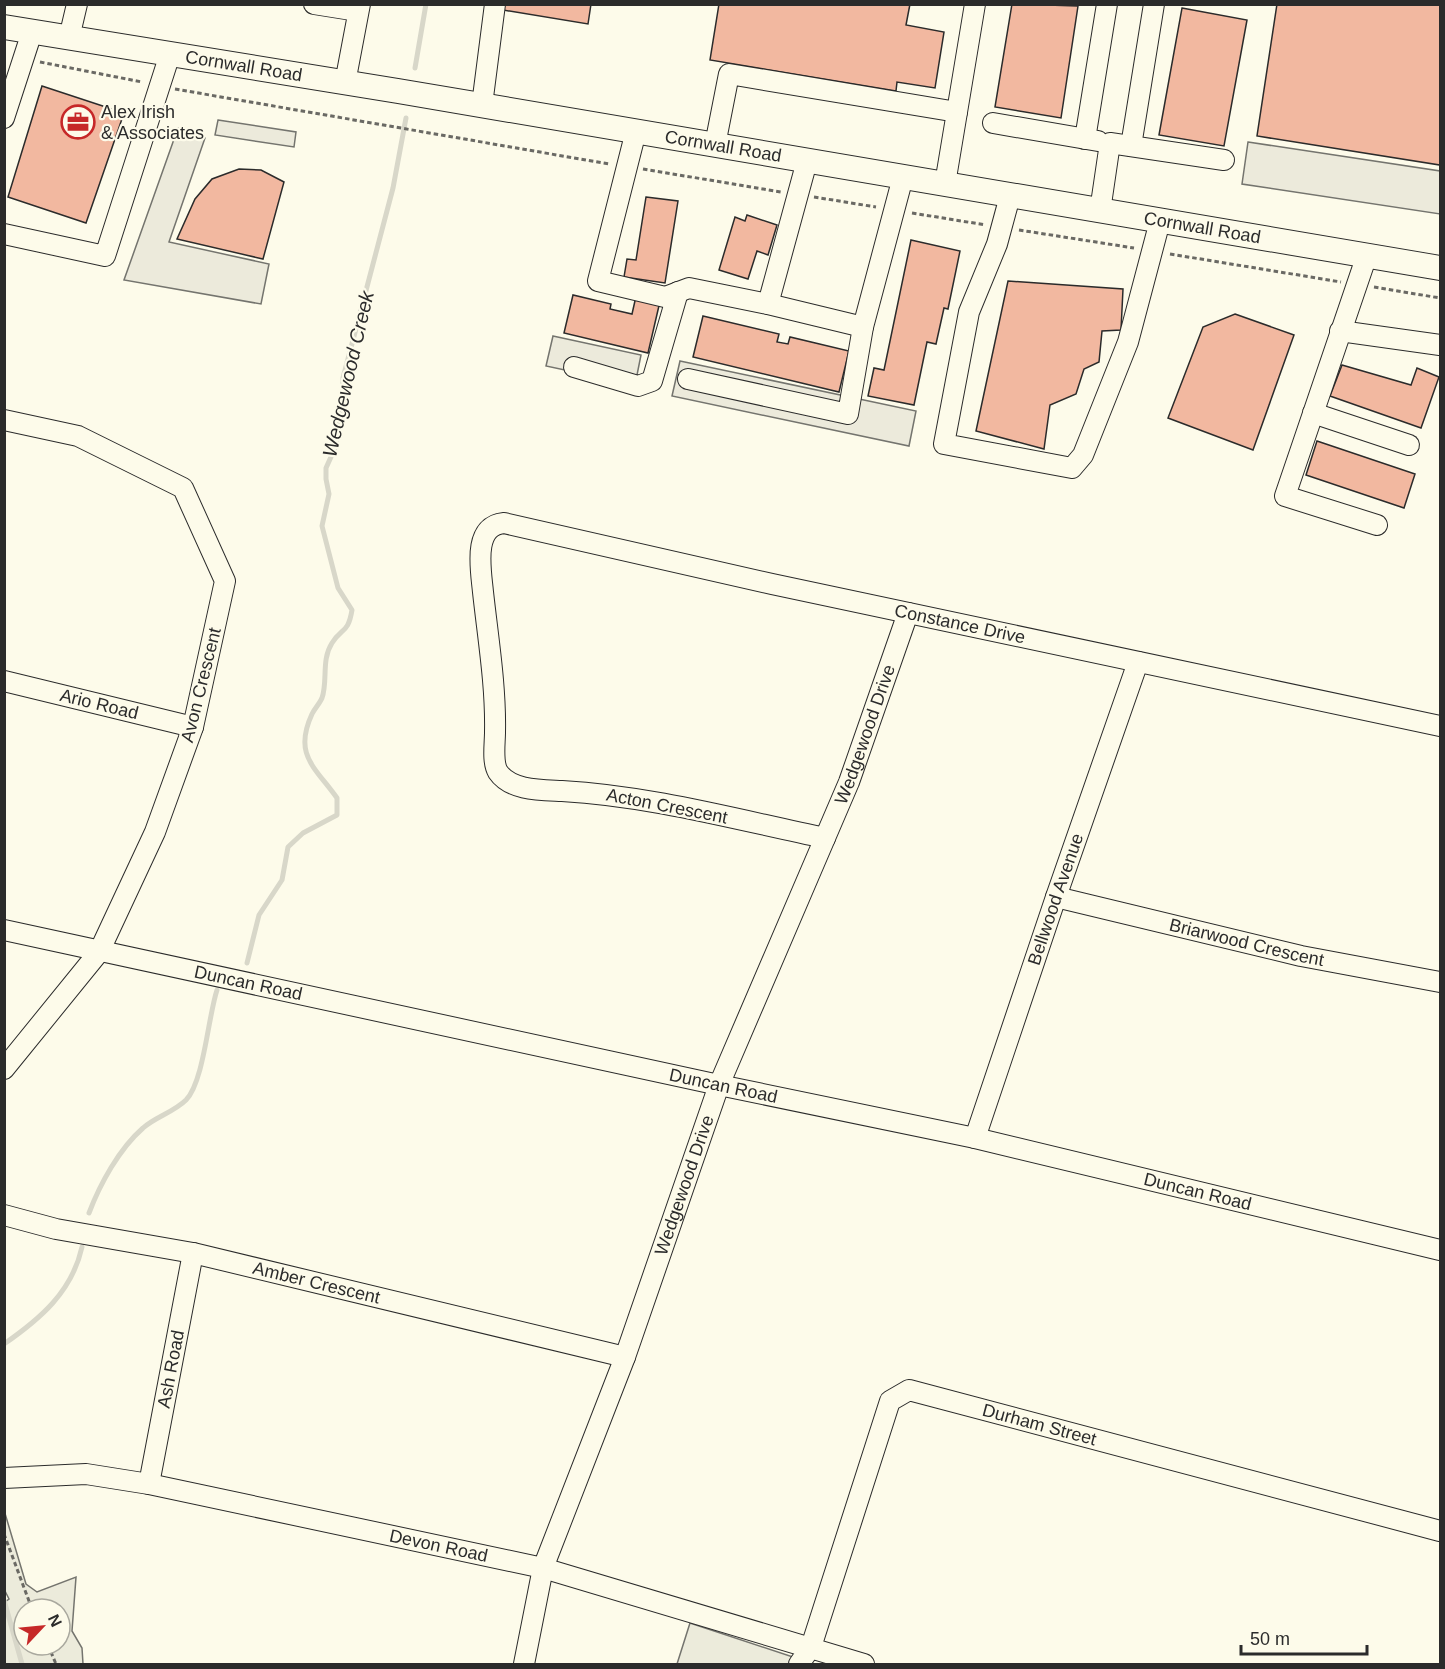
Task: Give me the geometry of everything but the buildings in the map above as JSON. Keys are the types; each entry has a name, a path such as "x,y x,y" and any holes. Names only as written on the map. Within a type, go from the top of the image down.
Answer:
{"main road":[{"name":"Cornwall Road","path":"4,27 345,82 1440,268"}],"street":[{"path":"69,38 76,4"},
{"path":"314,4 359,8 345,82"},
{"path":"482,105 495,4"},
{"path":"945,184 975,4"},
{"path":"1085,139 1107,4"},
{"path":"1131,146 1154,4"},
{"path":"4,118 32,32"},
{"path":"4,234 105,256 170,54"},
{"path":"715,145 729,75 957,112"},
{"path":"993,123 1224,160"},
{"path":"636,131 598,281 665,297 689,288 863,327"},
{"path":"1100,211 1110,143"},
{"path":"768,304 807,161"},
{"path":"688,378 848,414 863,327 903,177"},
{"path":"1010,196 1002,227 969,312 944,444 1072,468 1083,455 1128,342 1160,221"},
{"path":"1367,255 1286,496 1377,525"},
{"path":"574,367 638,386 652,381 678,292"},
{"path":"1340,331 1440,345"},
{"path":"1313,413 1409,445"},
{"name":"Avon Crescent","path":"4,420 78,436 183,488 225,581 193,727 155,832 99,952 4,1070"},
{"name":"Constance Drive","path":"485,536 488,530 504,523 908,613 1440,726"},
{"name":"Acton Crescent","path":"485,536 480,553 495,713 494,752 497,771 503,778 531,789 617,794 825,838"},
{"name":"Wedgewood Drive","path":"524,1665 543,1568 626,1357 719,1085 849,782 908,613"},
{"name":"Bellwood Avenue","path":"975,1138 1138,662"},
{"name":"Ario Road","path":"4,681 193,727"},
{"name":"Briarwood Crescent","path":"1056,897 1301,956 1440,982"},
{"name":"Duncan Road","path":"4,930 975,1138 1440,1250"},
{"name":"Amber Crescent","path":"4,1215 56,1228 194,1253 626,1357"},
{"name":"Ash Road","path":"149,1484 194,1253"},
{"name":"Durham Street","path":"799,1665 811,1647 890,1401 909,1390 1440,1531"},
{"name":"Devon Road","path":"4,1478 86,1474 149,1484 543,1568 811,1647 864,1665"}],"path":[{"path":"24,58 160,86 627,167 1440,298"},
{"path":"4,1534 28,1597"}],"shaded area":[{"path":"218,120 296,132 294,147 215,135"},
{"path":"178,128 205,138 169,242 269,264 261,304 124,280"},
{"path":"1248,142 1440,171 1440,214 1242,184"},
{"path":"553,336 641,355 635,385 546,366"},
{"path":"680,361 916,411 909,446 672,396"},
{"path":"4,1510 26,1584 37,1592 76,1577 72,1631 82,1648 83,1664 5,1664 5,1602 9,1599 4,1589"},
{"path":"690,1623 814,1664 677,1664"}],"waterway":[{"name":"Wedgewood Creek","path":"415,68 426,4"},
{"name":"Wedgewood Creek","path":"247,963 259,915 282,880 288,847 303,833 337,815 337,798 309,760 305,740 312,714 322,698 329,650 332,643 347,627 352,610 338,588 322,526 329,494 326,468 335,448 342,410 343,378 393,188 406,118"},
{"name":"Wedgewood Creek","path":"89,1213 118,1156 134,1136 148,1124 176,1108 192,1091 201,1064 217,990"},
{"name":"Wedgewood Creek","path":"4,1344 30,1325 53,1303 71,1278 82,1247"},
{"name":"Wedgewood Creek","path":"4,1600 22,1664"}],"place":[{"name":"Alex Irish & Associates","path":"78,122"}]}
